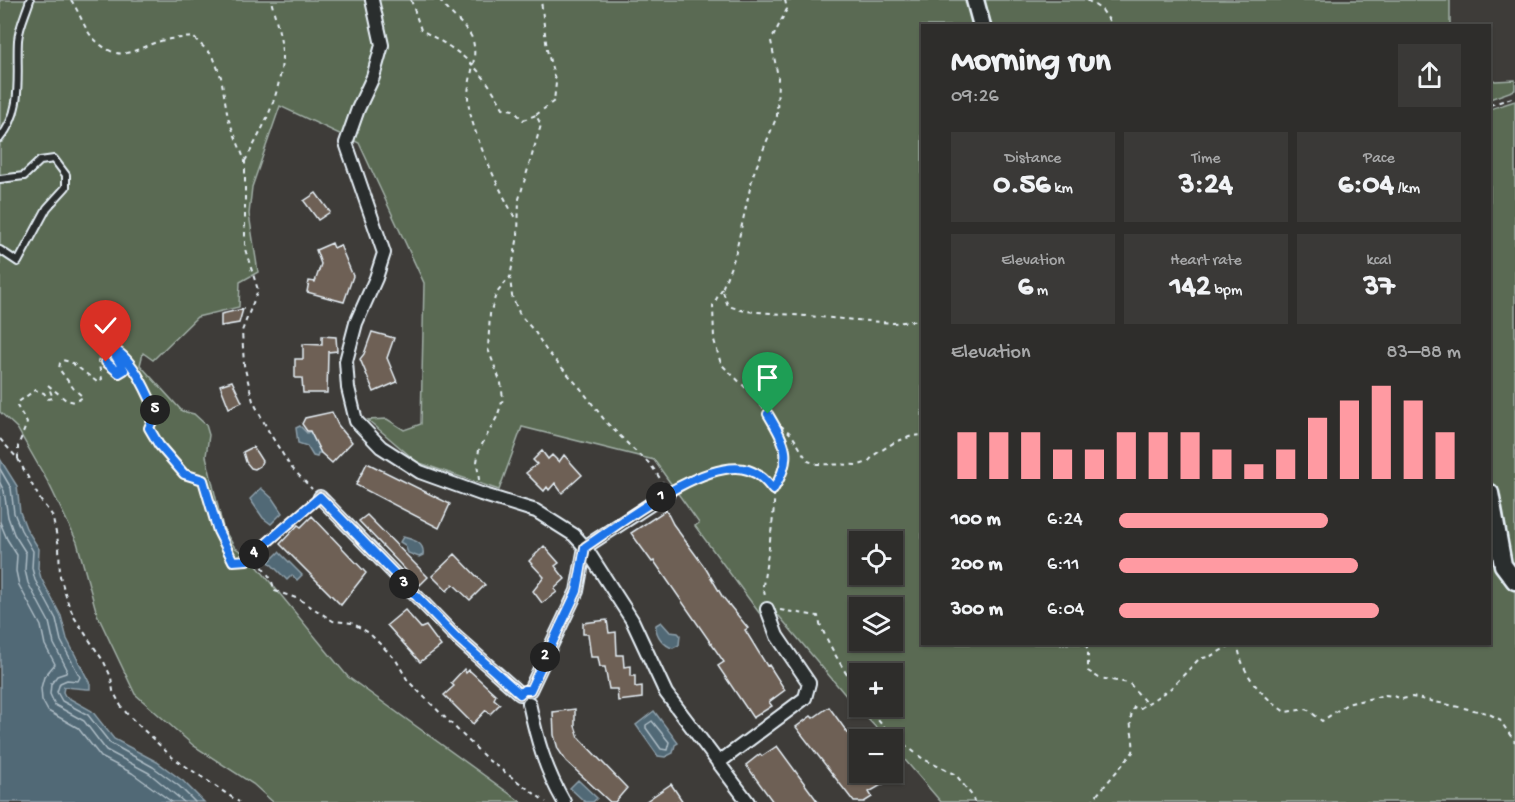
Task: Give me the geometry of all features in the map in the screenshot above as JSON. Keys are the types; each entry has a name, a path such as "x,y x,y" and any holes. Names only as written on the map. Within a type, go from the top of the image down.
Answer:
{"main road":[{"path":"975,0 981,24"},
{"path":"1491,499 1503,565 1515,581"}],"street":[{"path":"372,0 382,45 373,77 346,143 384,253 356,324 346,362 348,388 356,421 381,447 420,472 536,511 574,535 585,547 632,620 666,693 748,802"},
{"path":"527,696 577,591 585,547 668,493"},
{"path":"320,497 456,637 527,696 539,748 552,781 564,802"},
{"path":"718,763 805,698 809,683 777,636 767,609"}],"lane":[{"path":"0,138 10,127 17,104 19,37 30,0"},
{"path":"0,179 24,176 40,161 54,159 66,175 66,187 47,208 18,262 0,250"}],"path":[{"path":"71,0 80,12 91,35 112,52 130,54 164,40 193,37 213,56 221,77 228,118 245,160 245,249 258,290 242,331 244,365 253,401 269,432 290,466 320,497 247,560"},
{"path":"245,160 261,133 280,81 282,54 271,0"},
{"path":"411,0 422,30 447,44 472,64 494,90 503,108 513,110 522,120 536,116 554,101 556,83 547,50 541,0"},
{"path":"440,0 447,11 471,34 475,49 468,97 470,110 491,168 517,220"},
{"path":"785,0 787,9 771,40 778,76 777,116 753,175 735,256 713,305 714,340 721,364 750,392 772,421 786,453 785,471 773,490 774,507 763,586 767,609 818,616 824,633 849,677"},
{"path":"1087,0 1102,10 1112,24"},
{"path":"1491,105 1515,97"},
{"path":"536,116 541,125 523,179 517,220 518,236 510,276 512,296 520,315 606,422 651,465 668,493 694,478 724,468 746,469 761,476 773,490"},
{"path":"483,495 477,455 497,417 503,399 499,376 488,349 488,326 496,294 510,276"},
{"path":"722,289 728,306 745,311 893,323 921,320"},
{"path":"18,459 18,446 27,423 16,406 17,403 35,390 44,393 48,399 52,398 48,385 66,400 75,402 83,397 59,369 62,360 71,362 97,382 102,379 99,358 119,373 124,370 111,348 124,355 148,393 156,412 149,428 159,445 184,474 203,480 218,531 233,561 247,560 260,563 271,579 274,591 299,599 333,621 352,623 369,633 396,660 408,681 489,760 546,802"},
{"path":"772,421 795,436 808,461 817,464 859,465 868,462 874,455 895,442 921,435"},
{"path":"0,439 18,459 41,501 52,515 59,546 60,576 68,603 74,617 104,662 111,676 113,691 121,706 172,757 239,802"},
{"path":"1086,645 1088,670 1099,678 1129,683 1148,704"},
{"path":"1091,802 1133,752 1134,744 1128,720 1134,707 1138,709 1148,704 1158,694 1171,688 1199,659 1211,656 1231,645 1238,645 1247,675 1268,699 1285,712 1307,709 1322,721 1347,704 1385,695 1402,699 1412,697 1487,714 1499,719 1515,742"},
{"path":"876,717 886,730 923,759 956,775 973,797 974,802"}],"green space":[{"path":"0,0 1450,0 1450,24 921,24 921,645 1491,645 1491,109 1515,101 1515,802 941,802 903,758 903,729 877,729 866,717 903,717 903,663 849,663 849,699 779,616 760,614 695,526 699,523 654,460 522,427 499,490 417,462 368,420 387,419 404,430 421,424 424,283 359,143 280,106 252,187 249,214 258,272 240,282 239,307 197,317 153,360 143,353 140,365 182,411 194,414 206,425 209,435 206,456 223,528 235,548 248,555 348,677 521,802 273,802 253,784 194,746 135,694 97,614 77,542 49,484 17,428 0,412"},
{"path":"1491,79 1495,81 1515,80 1515,90 1491,99"}],"water":[{"path":"300,426 307,433 310,431 321,453 318,453 317,457 313,456 307,446 298,443 296,428"},
{"path":"0,459 17,486 20,512 26,528 39,549 38,568 41,578 61,616 67,639 90,684 90,689 64,687 65,696 92,711 114,739 157,762 183,781 204,802 0,802"},
{"path":"261,488 272,498 282,513 271,524 263,518 250,499"},
{"path":"403,537 420,544 423,555 419,557 408,553 405,545 400,542"},
{"path":"279,552 302,575 297,580 292,575 287,580 269,562"},
{"path":"661,622 670,632 680,635 679,645 673,648 661,640 656,625"},
{"path":"654,711 678,743 673,753 665,757 658,756 636,725"},
{"path":"578,780 597,798 593,802 585,802 570,788"}],"building":[{"path":"316,193 330,212 318,220 304,201"},
{"path":"332,243 334,248 340,245 353,276 344,302 307,292 309,281 315,282 321,264 316,250"},
{"path":"243,309 239,323 221,326 221,314"},
{"path":"372,332 394,338 387,358 397,382 374,392 360,359"},
{"path":"322,336 336,337 337,351 328,352 327,393 303,393 302,378 295,378 295,359 303,359 303,344 322,345"},
{"path":"232,381 242,402 229,408 220,385"},
{"path":"332,412 338,425 352,442 332,463 321,453 310,431 307,431 302,424 305,418"},
{"path":"253,447 262,461 255,469 246,462 243,452"},
{"path":"542,451 548,459 552,455 559,462 564,455 582,475 562,493 555,483 549,490 547,487 544,491 526,473 537,464 533,460"},
{"path":"367,463 450,504 439,528 356,485"},
{"path":"666,510 722,596 748,628 745,630 785,690 769,702 772,706 753,718 718,666 724,662 654,561 652,562 631,533"},
{"path":"367,515 428,577 420,585 359,521"},
{"path":"312,516 366,573 341,605 280,544 298,525 301,527"},
{"path":"544,546 559,563 555,566 565,579 554,589 557,592 542,603 533,591 544,577 529,561"},
{"path":"455,554 485,585 470,600 453,584 447,591 432,576"},
{"path":"405,610 421,628 426,626 441,646 420,662 387,625"},
{"path":"607,620 609,633 616,632 617,655 623,655 624,667 631,666 631,676 635,676 635,687 642,686 642,698 618,701 617,689 609,689 605,667 600,667 598,657 591,657 588,634 583,634 583,623"},
{"path":"464,669 466,673 469,670 496,695 494,699 500,704 490,714 486,710 473,724 444,695 454,686 451,683"},
{"path":"829,707 849,735 849,783 885,783 869,792 872,797 864,802 854,802 796,727 811,716 813,718"},
{"path":"575,709 575,726 579,738 627,788 615,802 610,802 566,761 558,749 554,735 553,712"},
{"path":"777,746 818,802 773,802 746,765 760,754 762,756"},
{"path":"671,784 683,802 645,802"}],"route":[{"path":"106,362 119,373 124,370 111,348 124,355 137,375 156,412 149,428 159,445 184,474 203,480 218,531 233,561 247,560 320,497 456,637 520,694 524,690 530,690 577,591 585,547 694,478 724,468 746,469 761,476 773,490 785,471 786,453 768,414"}]}
